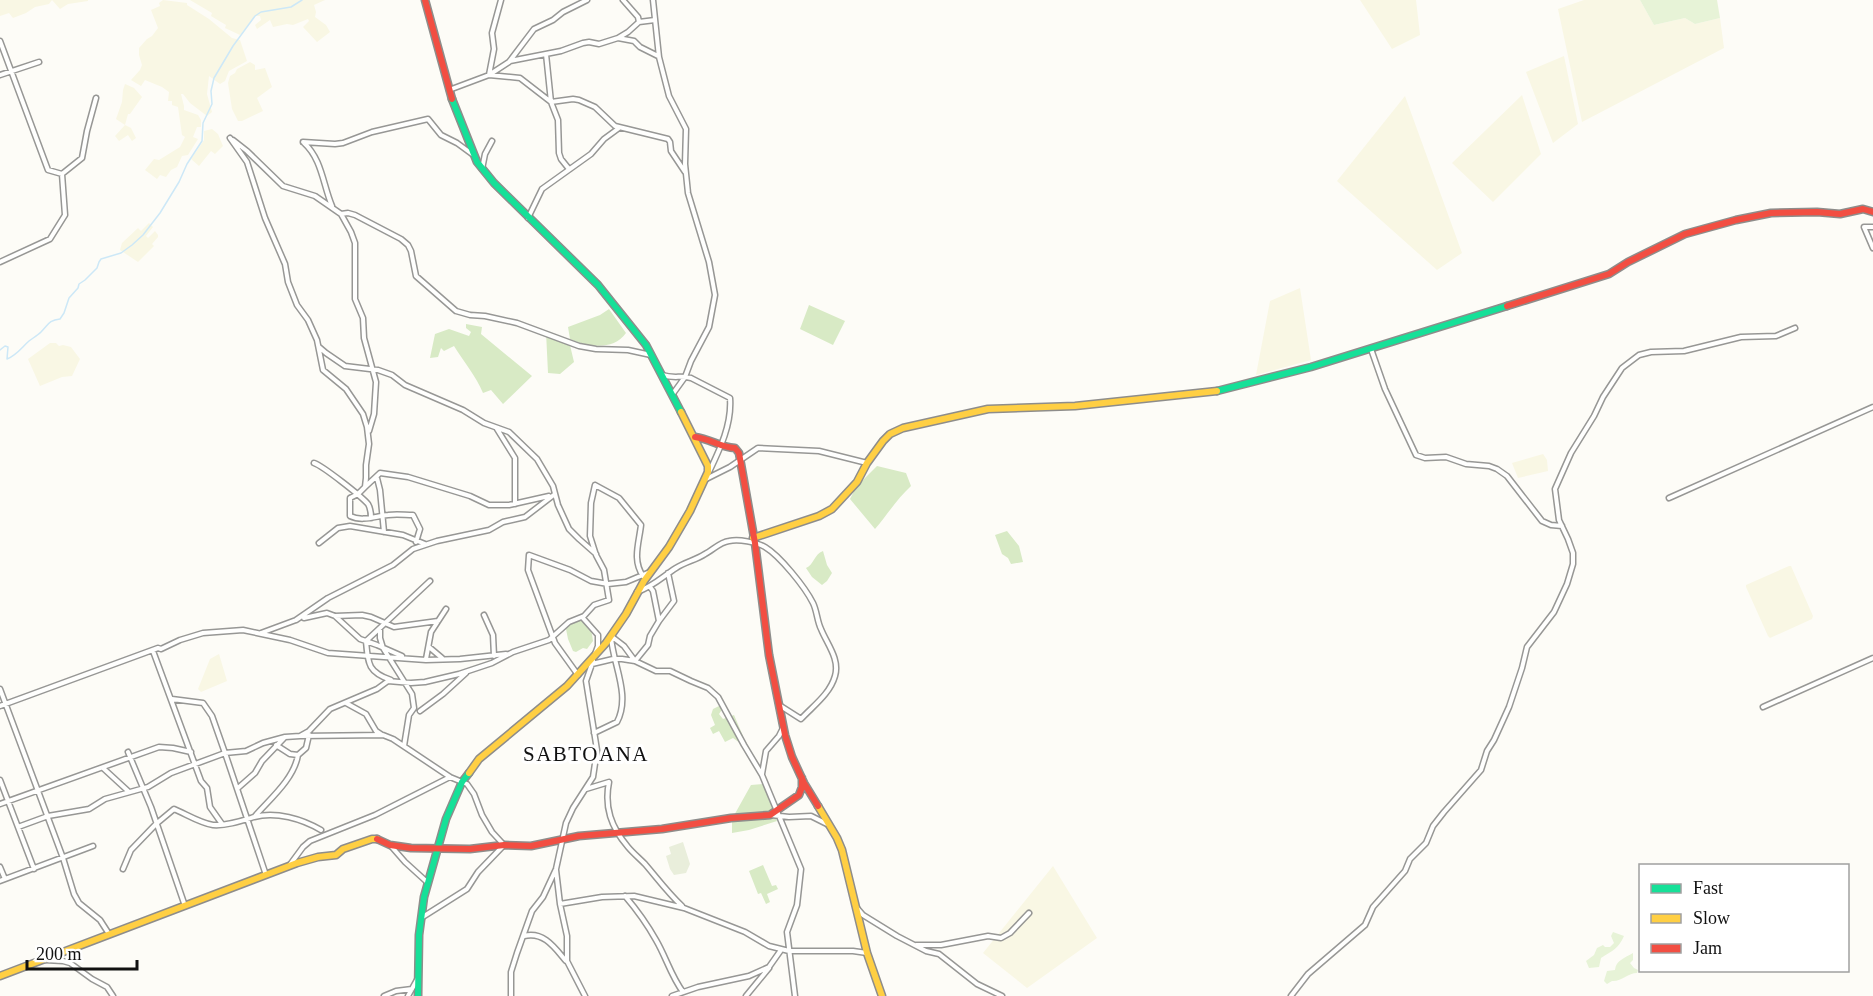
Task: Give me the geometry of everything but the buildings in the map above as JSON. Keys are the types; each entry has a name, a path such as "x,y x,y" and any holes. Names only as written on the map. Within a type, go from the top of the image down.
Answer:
{"street":[{"path":"425,0 449,90 473,155 482,169 528,218 598,285 632,327 652,355 695,437 707,476"},
{"path":"489,75 494,50 492,33 501,0"},
{"path":"449,90 489,75 509,62 534,29 587,0"},
{"path":"623,0 638,17 639,22"},
{"path":"653,0 659,57 669,96 686,129 688,193 709,262 715,295 711,323 672,395"},
{"path":"509,62 561,51 584,43 599,44 618,38 639,22 655,20"},
{"path":"618,38 631,40 659,57"},
{"path":"0,41 48,170 62,174"},
{"path":"546,54 551,102 558,120 560,156 569,169"},
{"path":"0,75 39,62"},
{"path":"489,75 520,78 551,102 573,99 598,109 619,128 669,140 671,151 686,173"},
{"path":"62,174 82,158 96,98"},
{"path":"333,208 319,165 311,150 303,142 343,143 372,132 428,119 441,135 473,155"},
{"path":"528,218 542,189 591,154 604,139 619,128"},
{"path":"365,487 369,447 363,414 346,389 323,370 319,346 311,326 297,305 288,282 285,264 265,218 247,162 230,138 283,186 315,196 341,214 355,243 355,299 363,318 364,338 369,360 374,369 376,391 374,414 368,434"},
{"path":"482,169 485,154 492,141"},
{"path":"0,262 50,239 65,215 62,174"},
{"path":"636,592 650,587 668,573 725,542 754,541 832,509 857,482 867,463 890,434 908,427 988,409 1075,406 1210,393 1311,367 1580,284 1609,274 1685,234 1736,220 1771,213 1839,214 1863,209 1873,212"},
{"path":"341,214 355,215 401,238 411,251 416,276 456,311 517,323 596,349 628,350 652,355"},
{"path":"1873,227 1864,227 1873,248"},
{"path":"1291,996 1308,974 1365,925 1375,905 1405,871 1410,859 1426,843 1433,826 1443,812 1481,770 1487,752 1509,707 1527,647 1554,612 1573,564 1573,553 1559,520 1555,494 1561,473 1603,397 1622,368 1639,356 1651,352 1684,351 1741,337 1776,336 1795,328"},
{"path":"319,346 345,366 374,369 392,375 405,384 428,393 476,419 509,432 537,459 553,486 562,515 569,528 596,555"},
{"path":"1370,348 1385,389 1416,455 1425,458 1446,458 1497,469 1507,476 1542,521 1562,526"},
{"path":"418,996 421,918 427,882 446,819 462,782 485,753 543,708 593,661 629,608 636,592 669,547 690,511 721,447 726,431 730,398 707,385 684,376 672,378 662,375"},
{"path":"1669,498 1873,407"},
{"path":"495,427 515,458 515,504"},
{"path":"695,437 709,439 721,447 736,448 741,460 763,613 783,728 792,757 802,778 842,850 867,953 882,996"},
{"path":"707,476 741,460 758,448 830,453 867,463"},
{"path":"314,463 358,494 370,508 371,518"},
{"path":"416,542 420,529 413,514 352,518 350,498 358,494 380,474 408,477 470,496 489,505 515,504 555,494"},
{"path":"377,478 384,533"},
{"path":"0,706 205,632 243,630 290,640 328,653 426,660 494,656 542,642 554,637 569,622 582,617 594,605 609,600 608,584 596,555 589,528 595,485 619,498 641,525 636,563 643,576"},
{"path":"296,620 339,592 385,570 413,549 468,533 489,530 503,522 525,517 555,494"},
{"path":"319,543 338,528 350,526 403,535 426,544"},
{"path":"754,541 771,552 800,583 813,603 836,664 835,676 829,689 816,706 801,719 778,704"},
{"path":"578,675 557,647 540,607 528,570 529,555 570,570 591,581 608,584 624,583 650,572"},
{"path":"635,662 648,645 650,636 659,621 674,601 672,583 668,573"},
{"path":"366,641 430,581"},
{"path":"650,587 653,591 659,621"},
{"path":"319,605 360,639 405,657"},
{"path":"426,660 431,632 446,609"},
{"path":"260,633 296,620 327,613"},
{"path":"335,616 362,615 394,627 438,621"},
{"path":"484,615 493,635 494,656"},
{"path":"511,996 511,972 532,911 543,897 556,869 566,823 593,777 597,756 593,718 586,689 587,675 598,646 598,635 582,617"},
{"path":"380,628 383,648 412,694 414,708 409,715 404,746"},
{"path":"594,733 617,722 623,707 611,636"},
{"path":"611,636 624,646 635,662"},
{"path":"366,641 367,657 371,669 379,676 405,682 425,682 469,671 513,652"},
{"path":"429,647 443,658"},
{"path":"153,651 201,782 207,788 210,807 222,824"},
{"path":"593,661 616,658 635,662 656,671 676,672 713,691 762,775 802,874 797,905 787,932 795,996"},
{"path":"1763,707 1873,658"},
{"path":"420,711 469,671"},
{"path":"300,736 309,731 327,711 377,689 386,682 398,681"},
{"path":"0,689 77,900 97,916 110,935"},
{"path":"172,699 198,702 206,706 238,788 267,875"},
{"path":"345,703 366,714 376,731 382,735 404,746 450,777 467,784 492,832 504,845"},
{"path":"762,775 766,751 783,728"},
{"path":"255,817 287,779 298,755 306,748 309,731"},
{"path":"18,827 48,816 80,812 105,799 142,788 194,764 225,753 246,751 285,737 341,734 382,735"},
{"path":"238,788 255,773 262,761 285,737"},
{"path":"269,742 290,754 298,755"},
{"path":"0,804 159,747 190,752"},
{"path":"128,752 185,906"},
{"path":"102,767 129,792"},
{"path":"289,866 310,841 375,815 450,777"},
{"path":"390,845 436,849 471,849 504,845 531,846 579,836 770,815 778,813 799,795 802,778"},
{"path":"0,780 34,869"},
{"path":"585,789 609,782 606,804 618,833 628,848 684,908"},
{"path":"123,869 131,850 174,809 207,823 222,824 266,815 296,819 321,830"},
{"path":"778,813 789,817 811,816 828,825"},
{"path":"0,976 289,866 318,857 336,855 343,849 372,839 379,839 390,845 427,882"},
{"path":"421,918 466,889 478,872 504,845"},
{"path":"0,867 2,880 93,846"},
{"path":"556,869 567,936 567,961"},
{"path":"560,904 624,896 684,908 745,932 781,950 867,953"},
{"path":"624,896 639,912 683,992"},
{"path":"857,908 876,923 912,945 939,954 977,984 1002,996"},
{"path":"912,945 941,945 981,937 1001,938 1010,933 1029,913"},
{"path":"524,936 535,935 546,939 567,961 585,996"},
{"path":"746,996 781,950"},
{"path":"41,960 70,963 107,987 113,996"},
{"path":"672,996 698,987 749,976 769,967"},
{"path":"408,996 418,978"},
{"path":"384,996 396,991 412,989"}],"shaded area":[{"path":"0,0 52,0 49,4 35,7 13,18 9,13 0,16"},
{"path":"52,0 88,1 68,4 60,9"},
{"path":"163,0 187,3 232,38 240,40 247,61 229,71 225,81 220,84 209,76 207,94 212,112 207,116 181,94 184,110 198,115 201,120 201,127 197,127 193,137 198,139 188,155 182,156 177,167 171,170 166,177 160,175 157,179 145,170 154,159 159,160 180,147 185,137 182,135 178,107 172,105 172,101 168,101 169,92 162,87 145,80 141,86 131,80 142,65 139,48 158,28 151,10 160,6 159,3"},
{"path":"190,0 325,0 314,5 315,17 326,25 330,32 317,42 303,27 309,21 308,19 293,25 273,27 270,20 257,29 255,25 261,20 260,16 255,16 240,35 225,28 226,25 211,16 212,13"},
{"path":"1360,0 1416,0 1420,35 1392,49"},
{"path":"1584,0 1640,0 1654,25 1685,18 1695,24 1720,18 1724,48 1582,122 1558,9"},
{"path":"1564,56 1578,124 1553,143 1526,72"},
{"path":"250,62 255,65 255,70 265,68 272,87 257,98 263,111 238,121 232,109 228,83 230,76 237,69"},
{"path":"125,84 134,88 142,97 128,114 125,125 116,119"},
{"path":"1522,95 1541,154 1493,202 1452,163"},
{"path":"1405,96 1462,253 1437,270 1337,181"},
{"path":"125,125 131,128 136,138 132,141 128,135 119,141 115,136"},
{"path":"212,129 218,134 223,146 215,154 211,151 199,166 191,159 204,140 204,131"},
{"path":"149,223 153,227 146,236 148,238 155,231 158,237 152,244 154,246 138,262 120,250 122,243 138,228 141,231"},
{"path":"1300,288 1311,360 1256,375 1270,301"},
{"path":"50,343 71,347 80,359 72,376 62,377 40,386 28,359"},
{"path":"1543,454 1547,460 1548,471 1518,478 1512,463"},
{"path":"1791,566 1813,616 1812,619 1770,638 1746,585"},
{"path":"219,654 227,681 201,692 198,689 210,659"},
{"path":"1053,866 1097,938 1027,988 983,953"}],"green space":[{"path":"1640,0 1717,0 1720,18 1695,24 1685,18 1654,25"},
{"path":"809,305 845,321 833,345 800,329"},
{"path":"609,309 626,333 621,339 600,346 570,339 568,327 600,315"},
{"path":"466,324 482,327 481,334 532,376 503,404 491,390 483,393 454,346 444,351 441,348 438,357 430,358 435,334 449,329 469,336 471,332 466,328"},
{"path":"546,332 569,341 574,362 560,374 548,373"},
{"path":"877,466 906,473 911,486 875,529 850,499 856,487"},
{"path":"1007,531 1019,546 1023,562 1011,564 1002,554 995,535"},
{"path":"823,551 832,573 822,585 806,568"},
{"path":"579,620 588,624 593,641 587,649 583,648 576,652 573,651 566,629 570,623"},
{"path":"721,705 723,708 719,714 723,719 734,715 743,736 740,743 733,738 725,742 719,731 713,734 710,728 715,725 711,715 713,709"},
{"path":"763,784 777,821 732,833 732,819 751,785"},
{"path":"683,842 690,864 686,873 674,875 666,856 671,854 669,847"},
{"path":"763,865 772,886 776,885 778,889 767,894 770,902 766,904 761,893 758,894 749,871"},
{"path":"1613,932 1624,936 1620,944 1601,958 1599,967 1589,968 1586,961 1594,955 1597,948 1603,945 1610,947 1614,943 1611,936"},
{"path":"1633,953 1633,960 1630,963 1638,970 1637,973 1607,984 1604,981 1607,971 1615,970 1619,962"}],"waterway":[{"path":"0,350 5,346 8,347 7,359 11,357 49,323 60,319 69,298 79,284 97,268 101,259 121,253 143,235 160,213 202,141 203,123 212,104 211,91 214,78 233,46 255,16 261,12 291,7 302,0"}],"traffic: fast":[{"path":"452,99 477,162 494,183 598,285 646,345 681,412"},
{"path":"1217,391 1311,367 1507,306"},
{"path":"418,996 419,935 424,897 446,819 462,782 469,773"}],"traffic: slow":[{"path":"753,538 819,516 832,509 857,482 883,441 890,434 903,428 988,409 1075,406 1217,391"},
{"path":"469,773 479,759 567,686 606,643 626,614 644,581 669,547 690,511 708,472 708,466 681,412"},
{"path":"818,806 842,850 867,953 882,996"},
{"path":"0,976 297,863 336,855 343,849 377,839"}],"traffic: jam":[{"path":"425,0 452,99"},
{"path":"1507,306 1609,274 1685,234 1736,220 1771,213 1840,214 1863,209 1873,212"},
{"path":"695,437 735,448 739,453 755,543 769,655 785,735 804,783 818,806"},
{"path":"377,839 390,845 411,848 470,849 504,845 531,846 579,836 662,829 731,818 770,815 799,795 802,778"}],"district":[{"name":"SABTOANA","path":"586,754"}]}
